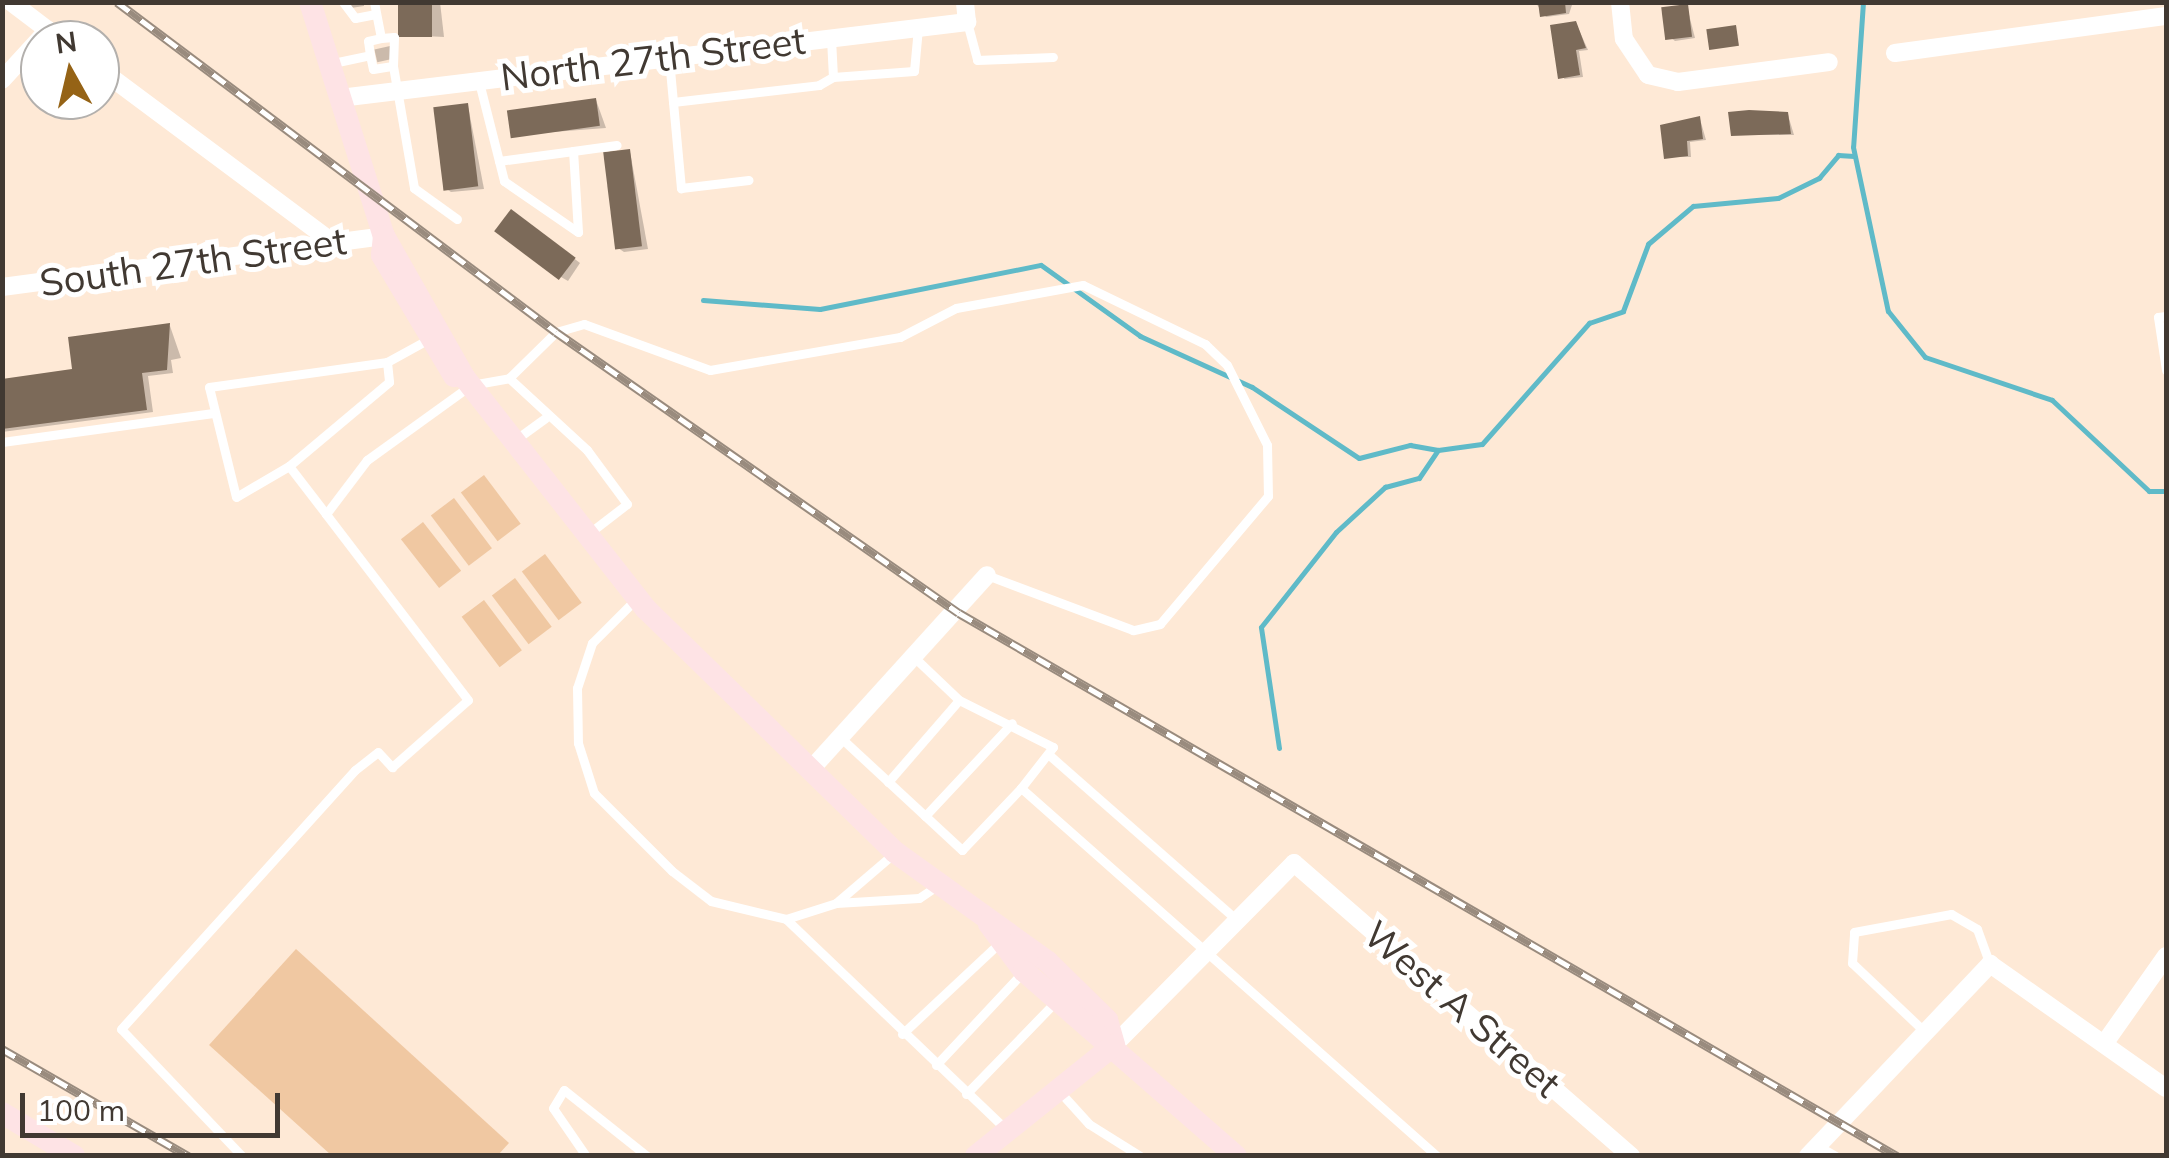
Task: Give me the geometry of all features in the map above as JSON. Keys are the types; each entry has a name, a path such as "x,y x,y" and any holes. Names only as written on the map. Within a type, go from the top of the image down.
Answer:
{"main road":[{"path":"310,2 384,236 468,381 637,598 813,767 895,852 993,934 1024,972 1114,1046 1236,1156"},
{"path":"384,236 382,255 427,340 452,376 468,381"},
{"path":"993,934 1018,936 1078,991 1107,1020 1114,1046"},
{"path":"976,1156 1114,1046"},
{"path":"2,1113 74,1156"}],"street":[{"path":"11,2 35,20"},
{"path":"1620,2 1624,39 1648,76 1678,82 1829,62"},
{"name":"North 27th Street","path":"340,98 396,87 918,28 966,12"},
{"path":"1895,53 2166,16"},
{"path":"120,84 336,244"},
{"name":"South 27th Street","path":"2,288 384,236"},
{"path":"813,767 917,660 987,575"},
{"name":"West A Street","path":"1238,920 1294,862 1630,1156"},
{"path":"1114,1046 1238,920"},
{"path":"2104,1044 2166,956"},
{"path":"1813,1151 1990,964 2166,1088"}],"lane":[{"path":"343,2 355,18 375,8 381,38"},
{"path":"966,12 977,60 1052,57"},
{"path":"673,102 833,76 914,70 918,28"},
{"path":"393,66 373,70 368,40 394,36 393,66 414,188 456,219"},
{"path":"831,39 833,76"},
{"path":"330,64 370,55"},
{"path":"668,59 681,188 748,180"},
{"path":"479,80 504,180 578,232 573,151"},
{"path":"498,161 618,144"},
{"path":"326,514 366,460 468,381 509,378 556,332 584,324 710,370 900,337 970,304 1083,285 1205,344 1227,365 1267,444 1268,496 1160,624 1134,630 987,575"},
{"path":"2166,316 2158,317 2166,370"},
{"path":"387,362 389,382 289,466 236,497 208,387 387,362 427,340"},
{"path":"509,378 545,418 587,450 627,504 588,534"},
{"path":"2,442 215,413"},
{"path":"515,441 545,418"},
{"path":"242,1156 121,1030 354,770 378,752 392,767 468,700 289,466"},
{"path":"637,598 592,643 578,688 578,743 594,793 712,901 786,919 902,1034 1007,1130"},
{"path":"842,738 962,850 1022,788 1053,747 1012,723 959,700 917,660"},
{"path":"888,782 959,700"},
{"path":"925,816 1012,723"},
{"path":"1048,754 1238,920"},
{"path":"1022,788 1437,1156"},
{"path":"836,902 895,852"},
{"path":"786,919 836,902 920,898 938,885"},
{"path":"1926,1032 1852,963 1854,932 1951,914 1977,929 1990,964"},
{"path":"902,1034 993,934"},
{"path":"936,1065 1024,972"},
{"path":"966,1094 1056,1000"},
{"path":"586,1156 553,1108 564,1090 648,1156"},
{"path":"1058,1090 1090,1124 1140,1156"},
{"path":"1813,1151 1835,1156"}],"shaded area":[{"path":"484,475 521,524 498,541 461,492"},
{"path":"454,498 492,548 469,566 431,515"},
{"path":"423,522 461,571 439,588 401,539"},
{"path":"545,554 582,603 559,620 522,571"},
{"path":"515,578 552,627 529,644 492,595"},
{"path":"484,600 522,650 500,667 462,617"},
{"path":"296,949 509,1143 498,1155 331,1155 209,1045"}],"building":[{"path":"398,2 432,2 432,37 398,37"},
{"path":"1538,2 1565,2 1566,13 1540,17"},
{"path":"1688,4 1692,37 1665,40 1661,7"},
{"path":"1576,21 1586,48 1576,50 1580,75 1558,79 1550,25"},
{"path":"1736,25 1739,46 1709,50 1706,29"},
{"path":"596,98 600,126 511,138 507,111"},
{"path":"468,103 478,186 443,191 433,107"},
{"path":"1728,112 1788,112 1791,134 1731,136"},
{"path":"1700,116 1703,139 1687,141 1688,156 1664,159 1660,125"},
{"path":"630,149 642,246 615,250 603,152"},
{"path":"511,209 576,258 559,280 494,231"},
{"path":"170,323 167,370 142,373 147,410 2,429 2,379 72,369 68,337"}],"waterway":[{"path":"1863,2 1853,147 1888,311 1925,357 2052,400 2149,491 2166,491"},
{"path":"1279,748 1261,627 1336,532 1385,487 1419,478 1438,450 1482,444 1589,323 1623,311 1648,244 1693,206 1778,198 1819,178 1838,155 1854,156"},
{"path":"703,300 820,309 1041,265 1140,336 1252,387 1359,458 1410,445 1437,450"}],"railway":[{"path":"117,2 556,332 959,613 1897,1156"},
{"path":"2,1049 188,1156"}]}
